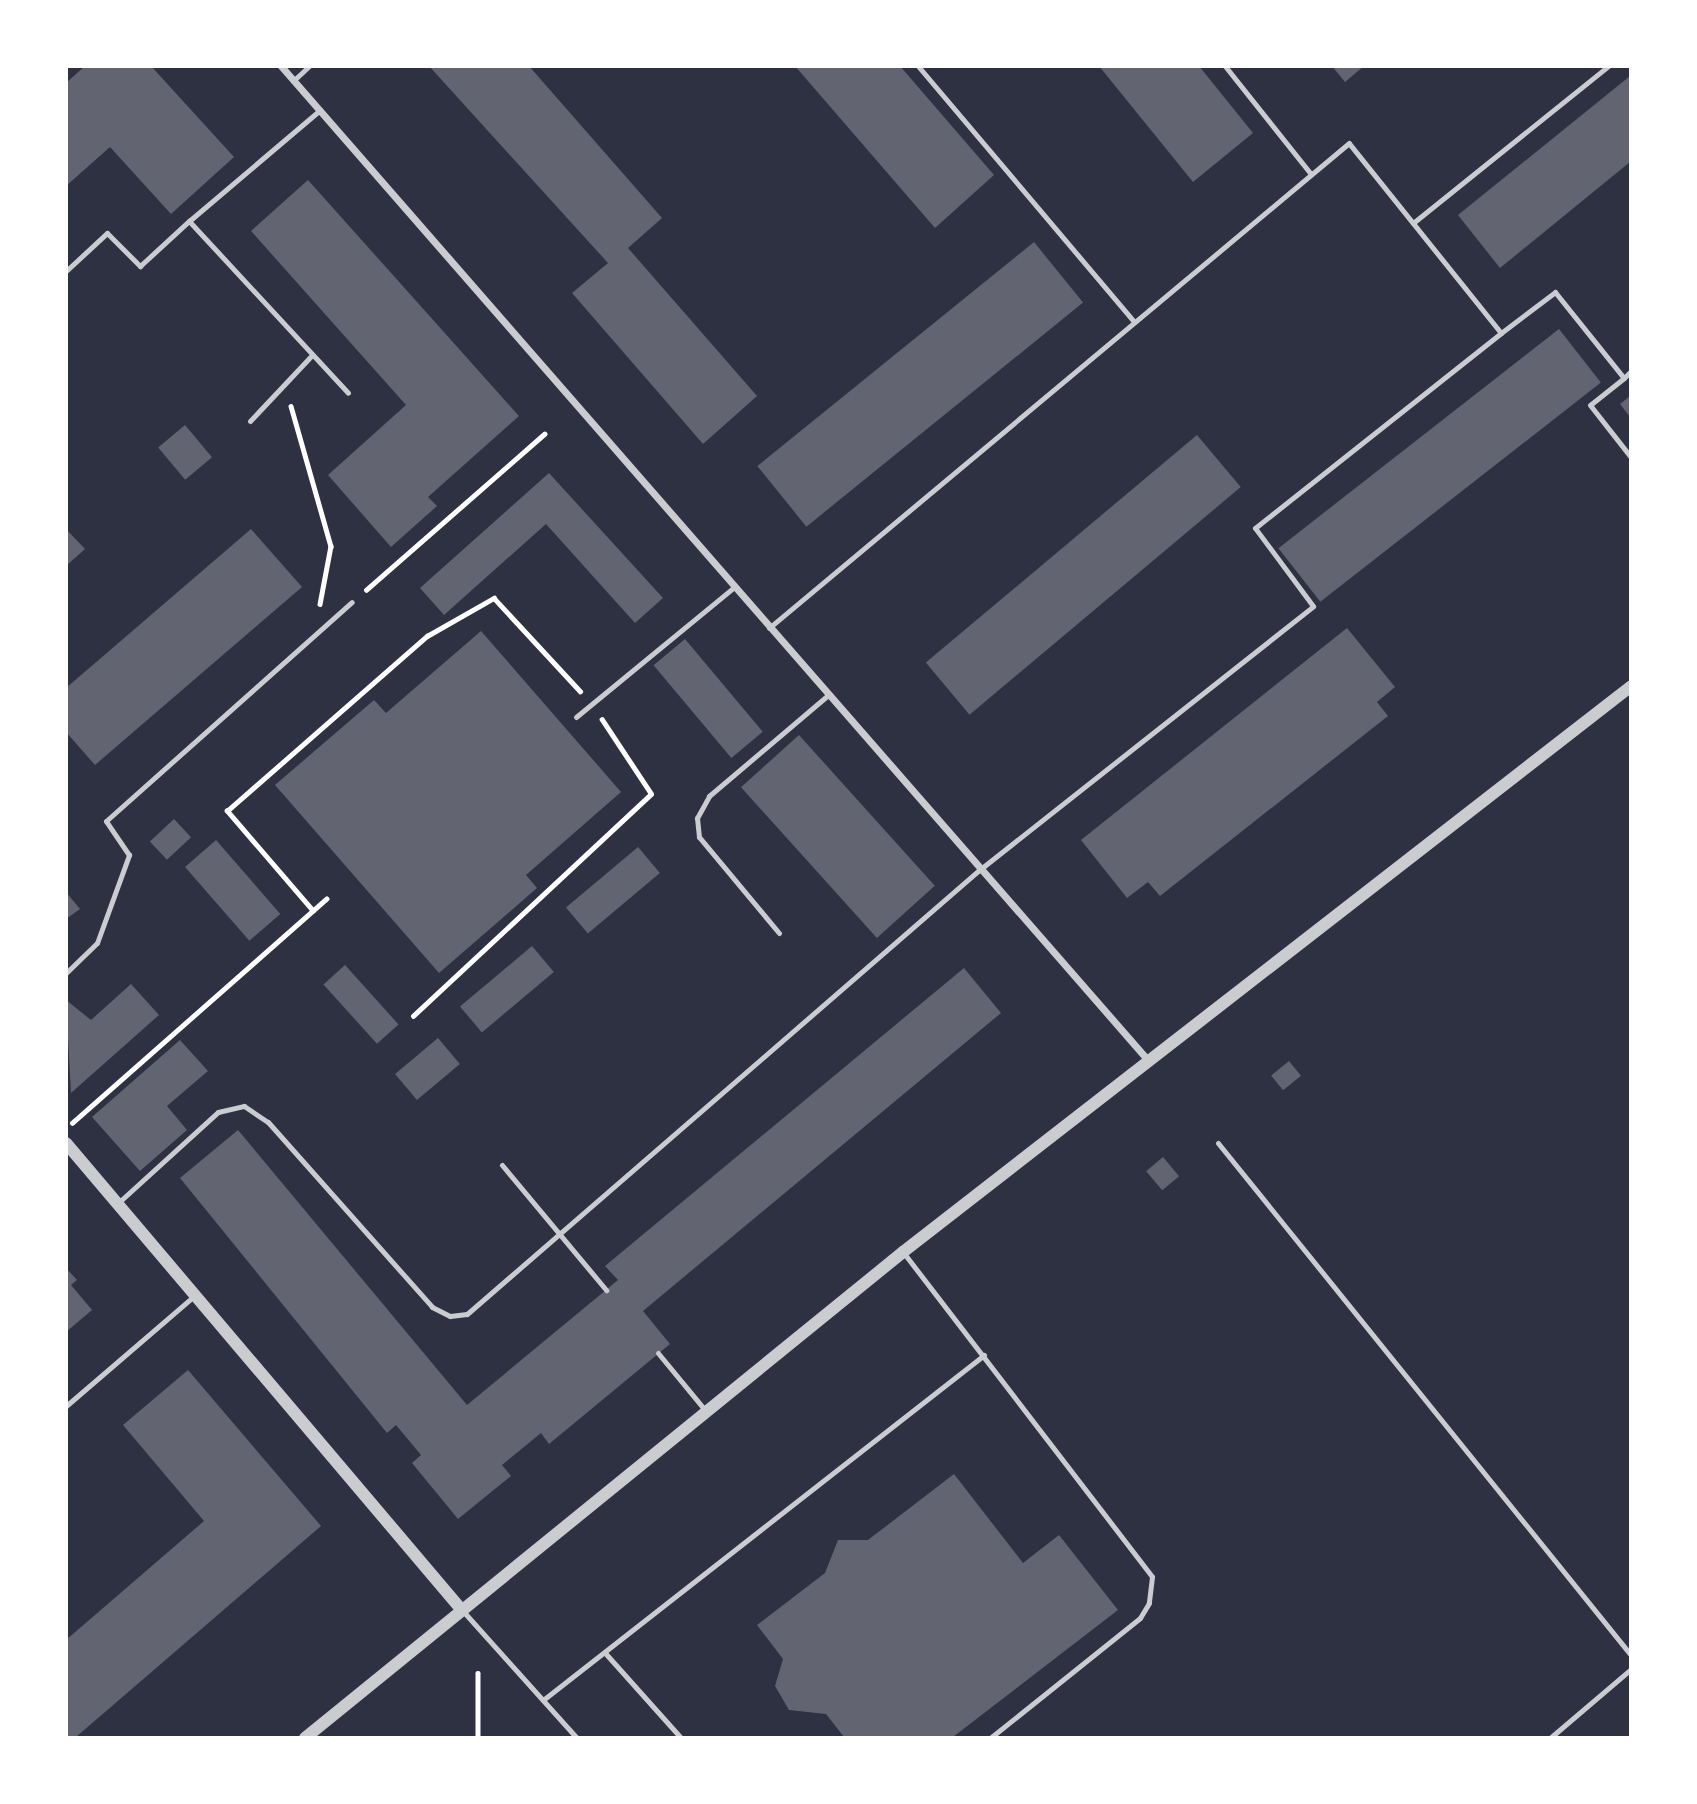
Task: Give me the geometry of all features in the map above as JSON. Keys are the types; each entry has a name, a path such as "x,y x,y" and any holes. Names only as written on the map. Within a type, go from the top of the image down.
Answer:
{"street":[{"path":"281,66 978,871 1147,1059"},
{"path":"305,1738 460,1608 903,1252 1147,1059 1630,687"},
{"path":"66,1143 197,1294 460,1608"}],"lane":[{"path":"293,81 309,66"},
{"path":"918,66 1134,322"},
{"path":"1225,66 1311,174"},
{"path":"1413,223 1608,66"},
{"path":"66,271 107,233 140,266 320,110"},
{"path":"768,628 1349,143 1501,333"},
{"path":"189,221 348,393"},
{"path":"118,1203 218,1112 244,1106 268,1122 442,1314 467,1314 978,871 1313,606 1255,528 1555,292 1624,378"},
{"path":"250,421 312,355"},
{"path":"1630,372 1590,404 1630,456"},
{"path":"576,717 733,588"},
{"path":"66,972 97,943 129,855 106,821 352,602"},
{"path":"779,933 699,837 697,818 709,796 827,696"},
{"path":"1218,1143 1630,1654"},
{"path":"502,1165 606,1290"},
{"path":"903,1252 1152,1577 1152,1590 1140,1618 990,1738"},
{"path":"66,1406 197,1294"},
{"path":"658,1353 706,1410"},
{"path":"543,1700 606,1654 984,1355"},
{"path":"460,1608 577,1738"},
{"path":"606,1654 681,1738"},
{"path":"1550,1738 1630,1670"}],"path":[{"path":"285,384 331,546 311,639"},
{"path":"352,602 544,434"},
{"path":"313,911 227,811 427,636 494,598 592,704 651,794 413,1016"},
{"path":"66,1128 326,899"},
{"path":"478,1673 478,1738"}],"building":[{"path":"85,66 151,66 234,157 171,214 110,147 66,186 66,83"},
{"path":"429,66 529,66 662,218 628,248 757,396 703,444 572,293 608,263"},
{"path":"795,66 900,66 994,175 935,228"},
{"path":"1099,66 1199,66 1253,133 1193,182"},
{"path":"1332,66 1364,66 1345,82"},
{"path":"1630,76 1630,162 1500,268 1458,215"},
{"path":"308,180 519,416 428,497 437,506 391,547 328,475 406,405 251,231"},
{"path":"1034,242 1083,303 806,527 757,466"},
{"path":"1559,329 1601,383 1320,602 1278,548"},
{"path":"1630,396 1630,417 1620,404"},
{"path":"185,425 212,457 185,480 158,447"},
{"path":"1197,435 1241,487 970,715 926,663"},
{"path":"549,473 663,598 635,623 546,524 444,615 420,588"},
{"path":"66,529 85,549 66,566"},
{"path":"251,529 302,587 95,765 66,732 66,688"},
{"path":"1347,628 1395,687 1377,702 1388,716 1160,896 1148,882 1127,898 1081,840"},
{"path":"481,631 621,792 526,875 537,888 439,973 275,785 374,700 386,713"},
{"path":"685,639 763,732 731,758 654,665"},
{"path":"799,735 935,886 877,938 741,787"},
{"path":"174,819 191,837 167,860 150,842"},
{"path":"216,840 280,914 249,941 185,867"},
{"path":"638,847 660,873 588,933 566,907"},
{"path":"66,892 80,909 66,919"},
{"path":"532,946 554,972 482,1032 460,1006"},
{"path":"345,965 399,1024 377,1044 323,984"},
{"path":"964,968 1001,1013 643,1311 670,1344 549,1444 541,1433 502,1465 511,1476 458,1519 412,1463 421,1455 396,1425 387,1433 180,1178 238,1130 467,1405 618,1280 605,1266"},
{"path":"131,984 159,1015 71,1093 66,1000 91,1020"},
{"path":"438,1038 460,1064 417,1100 395,1074"},
{"path":"180,1040 208,1071 167,1106 187,1130 140,1171 92,1117"},
{"path":"1289,1061 1301,1076 1283,1090 1271,1075"},
{"path":"1163,1157 1179,1176 1162,1190 1146,1171"},
{"path":"66,1268 77,1280 71,1285 92,1310 66,1332"},
{"path":"188,1370 321,1526 76,1737 66,1737 66,1640 204,1521 123,1425"},
{"path":"954,1474 1023,1563 1059,1535 1118,1610 953,1737 844,1737 826,1714 789,1710 775,1686 783,1659 757,1625 825,1573 838,1540 868,1540"}]}
